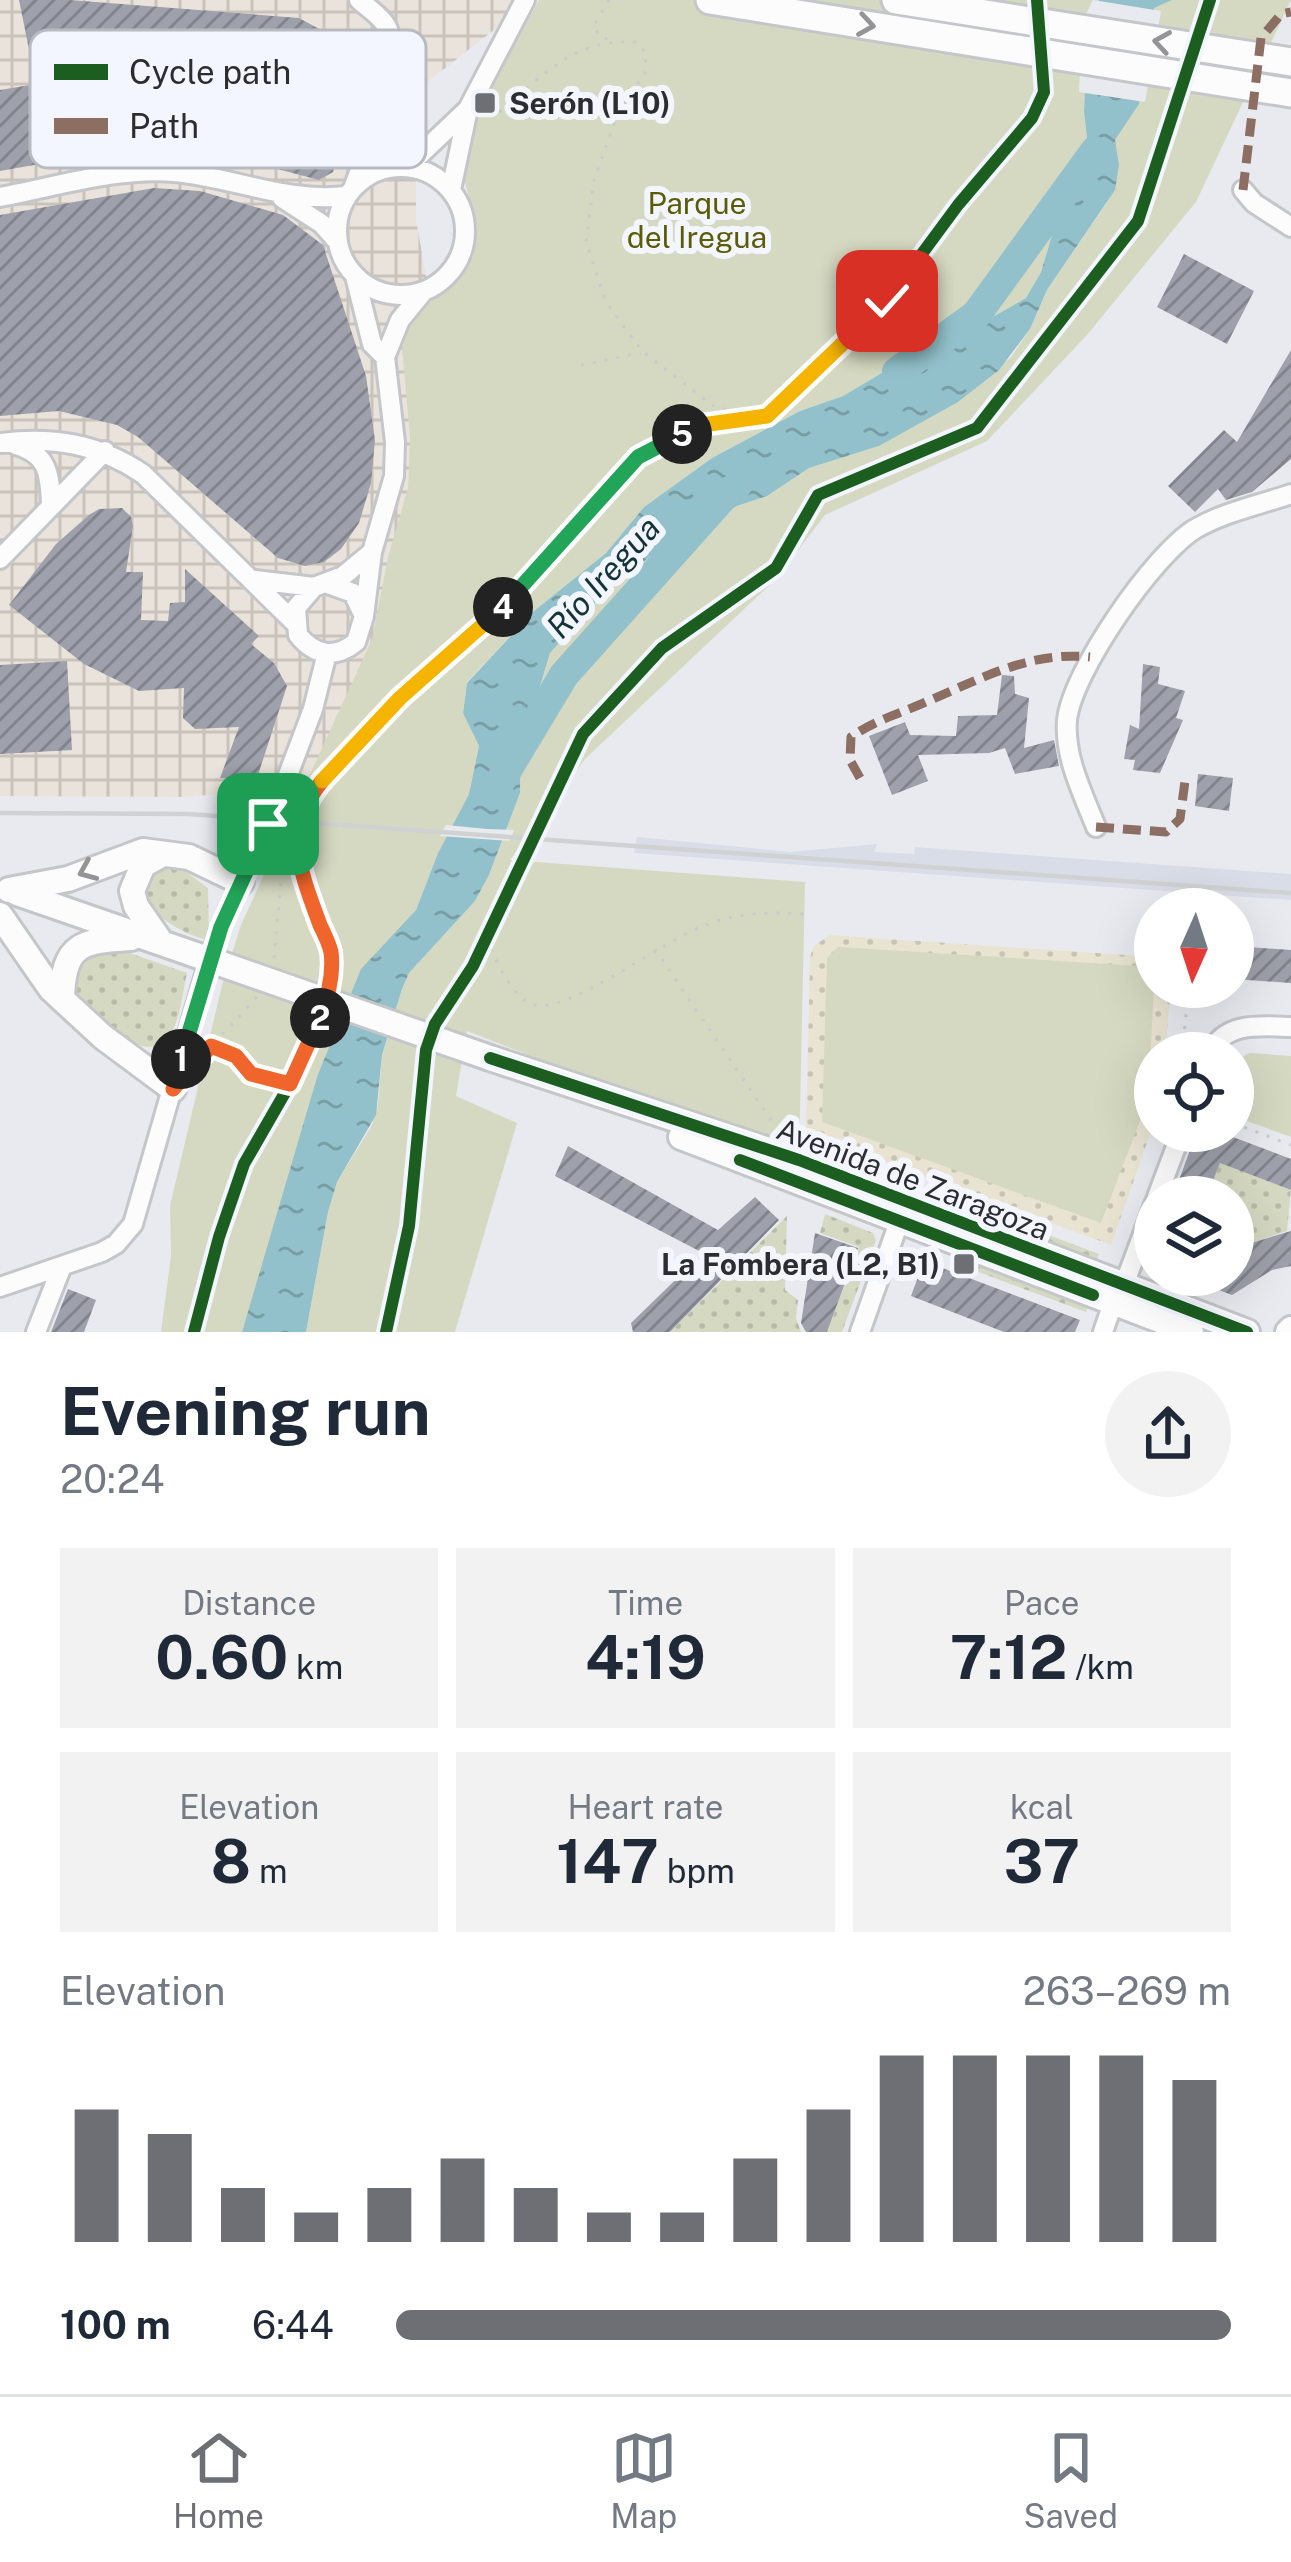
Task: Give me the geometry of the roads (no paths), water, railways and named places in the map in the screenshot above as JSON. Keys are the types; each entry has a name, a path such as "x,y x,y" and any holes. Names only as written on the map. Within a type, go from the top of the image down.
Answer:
{"highway":[{"path":"710,0 1283,92"},
{"path":"896,0 1284,62"}],"main road":[{"path":"4,889 57,883 136,851 198,860 242,882"},
{"path":"154,939 132,891 138,872 163,854"},
{"path":"4,889 490,1058"},
{"path":"0,915 44,981 139,1066 173,1089"},
{"path":"62,999 67,962 79,946 103,939 154,939"},
{"name":"Avenida de Zaragoza","path":"490,1058 799,1160 1119,1294 1191,1332"},
{"name":"Avenida de Zaragoza","path":"490,1058 540,1083 899,1222 1247,1332"}],"street":[{"path":"358,0 387,30"},
{"path":"451,190 468,109 525,0"},
{"path":"426,149 468,109"},
{"path":"337,241 338,218 359,168"},
{"path":"0,197 159,171 278,195 323,199 350,192 387,168"},
{"path":"2,442 62,440 105,452 143,474 255,580 294,622 307,646 327,653 346,650 356,641 364,616 372,551 394,476 385,357 400,320 423,292 454,268 466,229 451,190 411,168"},
{"path":"1244,190 1253,203 1291,227"},
{"path":"278,195 322,224 337,241 355,276 372,344 385,357"},
{"path":"355,276 387,294 423,292"},
{"path":"2,442 32,449 44,460 51,505"},
{"path":"0,560 105,452"},
{"path":"1096,827 1067,742 1073,692 1090,657 1189,532 1213,519 1291,494"},
{"path":"294,622 296,608 372,551"},
{"path":"255,580 352,593 364,616"},
{"path":"0,1288 116,1244 133,1223 206,971 313,710 327,653"},
{"path":"1231,1032 1254,1025 1291,1027"},
{"path":"860,1332 899,1222"},
{"path":"1103,1332 1134,1256"},
{"path":"36,1332 62,1266"}],"water":[{"name":"Río Iregua","path":"1099,0 1172,0 1154,8 1139,104 1115,140 1119,165 1115,190 1047,290 1030,329 999,370 958,402 879,446 809,468 767,496 695,520 600,597 550,653 537,696 521,726 520,793 489,875 475,901 409,973 402,989 382,1055 376,1115 337,1182 328,1212 306,1332 242,1332 318,1074 361,969 416,910 438,853 469,794 479,746 463,713 467,683 534,611 606,553 644,507 712,458 800,411 843,396 1026,298 1041,272 1087,138 1088,23"}],"waterway":[{"name":"Río Iregua","path":"897,372 976,315 1095,151"},
{"name":"Río Iregua","path":"501,780 564,675 736,487"}],"railway":[{"path":"0,813 188,814 1291,893"}],"place":[{"name":"Serón (L10)","path":"485,103"},
{"name":"La Fombera (L2, B1)","path":"964,1264"}],"park label":[{"name":"Parque del Iregua","path":"697,220"}]}
